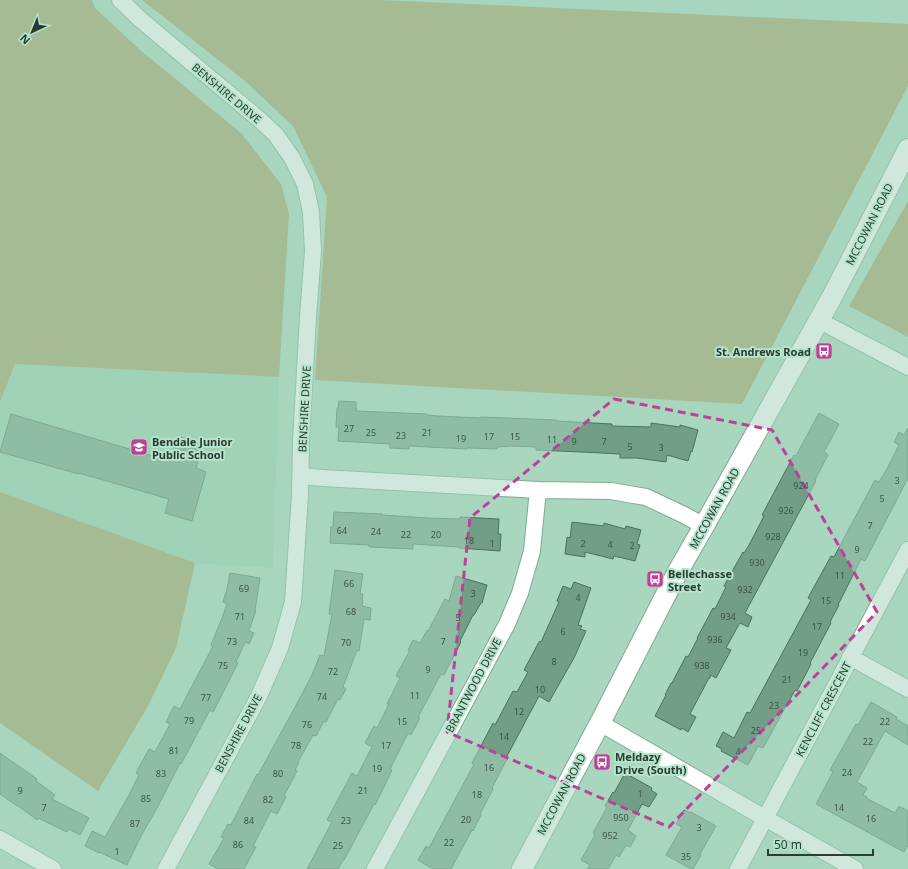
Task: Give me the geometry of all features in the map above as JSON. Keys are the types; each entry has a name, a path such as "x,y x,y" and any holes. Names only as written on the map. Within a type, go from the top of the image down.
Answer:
{"main road":[{"name":"MCCOWAN ROAD","path":"522,869 600,723 677,573 832,297 908,149"}],"street":[{"name":"BENSHIRE DRIVE","path":"120,0 147,25 276,135 292,158 305,184 311,212 313,251 308,317 301,441 301,476 293,602 280,648 259,696 166,869"},
{"path":"818,320 908,367"},
{"path":"301,476 538,490 611,492 646,497 704,526"},
{"name":"BRANTWOOD DRIVE","path":"375,869 506,624 520,593 532,551 538,490"},
{"name":"KENCLIFF CRESCENT","path":"738,869 908,550"},
{"path":"850,657 908,690"},
{"path":"600,723 855,869"},
{"path":"0,839 53,869"}],"highlighted area":[{"path":"614,399 772,430 877,612 669,827 447,732 470,518"}],"shaded area":[{"path":"0,0 92,0 95,8 139,49 241,133 281,184 289,214 279,377 15,364 0,402"},
{"path":"142,0 381,0 908,24 908,86 742,404 315,380 327,197 293,126 245,81"},
{"path":"908,201 908,337 849,306"},
{"name":"Bendale Junior Public School","path":"15,364 279,377 273,568 195,563 0,492 0,402"},
{"path":"0,492 195,563 176,648 148,706 98,791 0,723"}],"building":[{"path":"339,401 356,402 356,411 480,418 556,420 612,424 612,426 651,427 651,423 680,427 680,425 698,430 688,461 667,455 666,462 637,458 620,458 620,454 536,450 536,447 511,446 497,447 497,449 467,449 409,446 409,449 390,448 390,444 338,441 339,427 336,427"},
{"path":"819,413 839,424 824,452 828,455 815,480 816,481 745,613 752,617 748,627 740,623 738,626 726,648 731,650 716,678 711,675 690,714 696,717 688,732 682,728 681,730 655,716 686,656 688,657 713,608 715,609 726,587 724,586 743,552 744,553 749,545 764,516 762,515 794,455 796,456"},
{"path":"11,414 170,461 177,436 203,444 196,468 206,472 192,521 165,513 169,499 0,452"},
{"path":"908,428 908,478 865,561 861,559 797,691 795,690 763,748 758,746 748,765 721,751 722,749 716,746 723,732 734,738 747,712 750,713 811,600 808,598 831,556 834,557 875,480 879,482 888,467 899,445 894,442 899,432 904,435"},
{"path":"334,512 428,518 460,519 460,517 499,519 498,534 501,534 500,551 413,544 413,549 330,543"},
{"path":"572,522 604,526 604,523 625,529 626,526 641,530 637,544 640,545 635,561 614,556 613,559 585,552 585,557 565,554 567,537 570,538"},
{"path":"335,570 363,574 360,594 363,594 362,606 371,608 370,620 364,619 359,651 357,650 343,687 346,689 340,700 338,699 326,722 324,721 316,736 313,735 298,762 295,770 297,771 284,796 286,797 277,814 271,811 253,846 256,847 244,869 218,869 209,864 224,838 221,837 228,824 231,825 257,774 258,775 312,675 320,655 324,656 332,614 329,614"},
{"path":"230,573 260,578 256,610 249,631 254,633 249,644 245,642 236,662 238,663 213,712 210,710 181,764 180,763 127,865 85,846 92,831 105,837 139,775 136,773 149,749 155,752 170,724 166,722 174,706 180,709 213,646 211,645 227,604 223,602"},
{"path":"456,576 487,585 482,603 473,615 444,675 441,674 418,717 420,718 411,735 408,733 390,769 392,770 375,805 374,804 344,860 338,869 307,869 332,822 327,820 352,773 357,776 372,747 365,743 374,726 377,728 389,704 387,704 400,678 396,676 410,650 408,650 413,640 420,643 445,599 449,601"},
{"path":"574,582 591,588 578,625 582,626 580,629 586,631 574,658 549,702 539,696 506,758 507,759 473,831 472,830 451,869 433,869 418,860 426,846 429,848 474,764 472,763 493,723 495,725 513,691 517,692 528,672 524,670 539,642 541,642 559,602 557,601 563,586 571,589"},
{"path":"871,702 897,717 896,719 908,726 908,745 885,731 857,782 867,788 863,795 867,797 866,798 895,813 899,806 908,811 908,845 904,852 816,804 833,772 830,770 856,724 858,725"},
{"path":"0,753 37,779 35,780 55,795 52,799 89,818 80,835 69,829 67,832 38,818 37,820 0,794"},
{"path":"625,773 652,788 651,790 657,794 649,807 642,804 628,830 636,836 630,847 626,845 619,857 616,855 608,869 587,869 590,865 581,860 595,835 593,833 607,807 605,806"},
{"path":"684,810 690,813 691,812 716,826 693,869 666,855 682,827 676,824"}],"place":[{"name":"St. Andrews Road","path":"824,351"},
{"name":"Bendale Junior Public School","path":"139,447"},
{"name":"Bellechasse Street","path":"655,579"},
{"name":"Meldazy Drive (South)","path":"602,762"}]}
